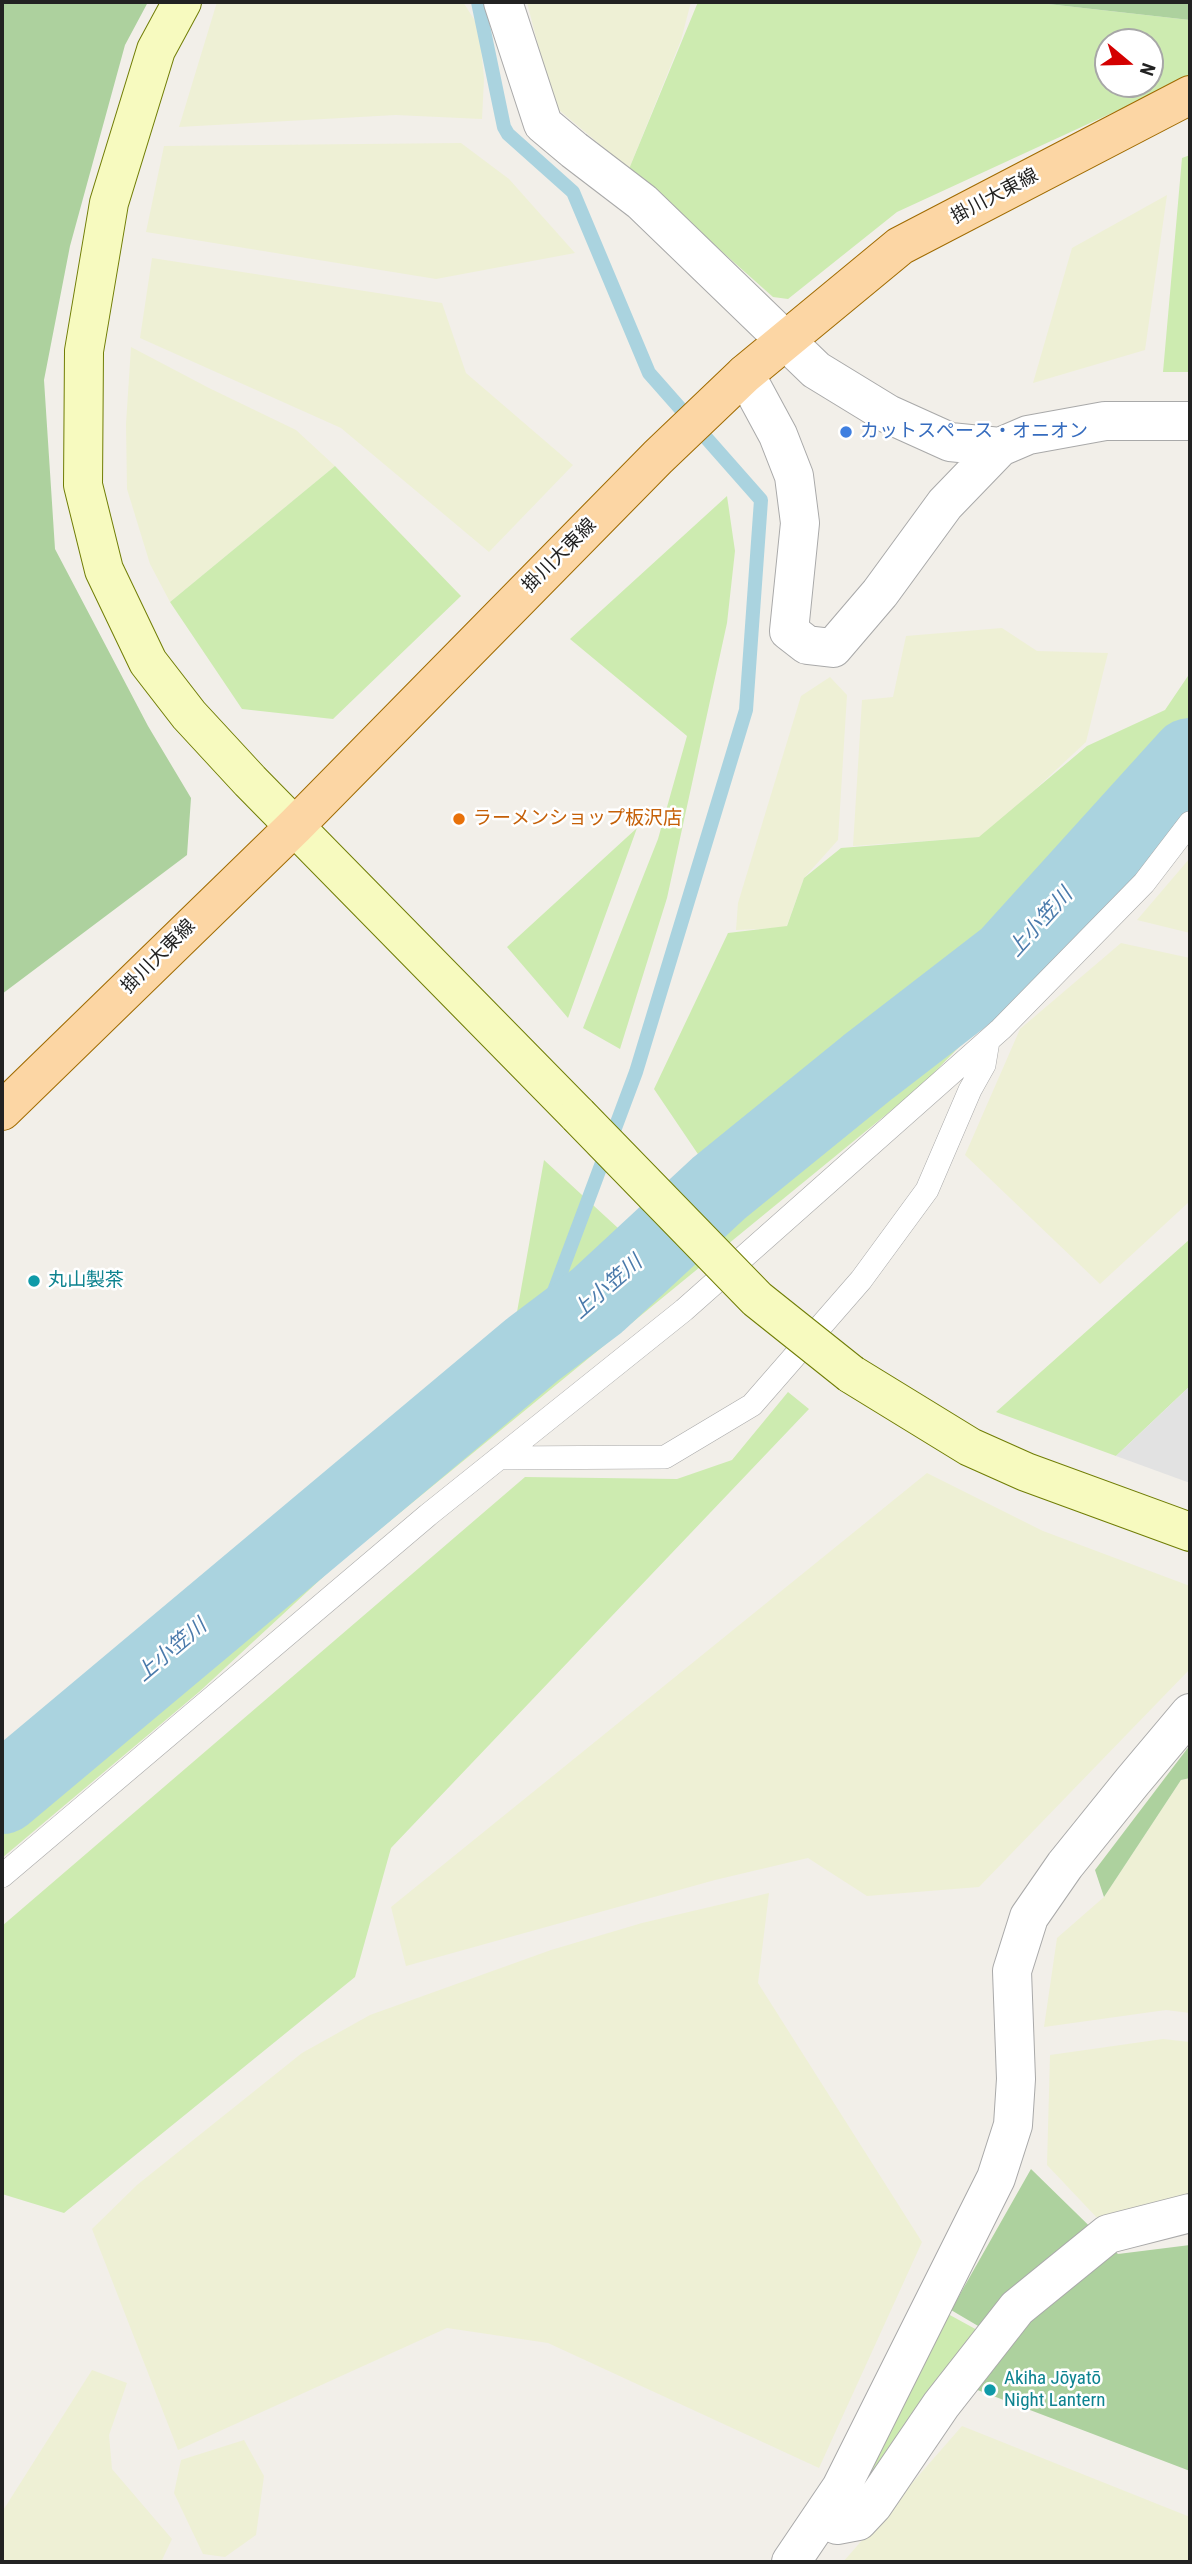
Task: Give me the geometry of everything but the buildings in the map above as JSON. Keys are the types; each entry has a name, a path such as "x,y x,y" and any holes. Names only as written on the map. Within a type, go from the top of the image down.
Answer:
{"main road":[{"name":"掛川大東線","path":"2,1111 295,825 658,457 785,340 900,246 1190,95"}],"street":[{"path":"183,2 156,50 109,203 84,351 83,485 104,570 148,662 189,715 757,1299 851,1374 970,1447 1026,1472 1190,1532"},
{"path":"503,2 543,124 642,202 816,369 888,414 950,442 1000,447"},
{"path":"739,380 778,435 794,476 800,523 789,631 807,645 833,648 880,593 945,504 1000,447 1028,435 1105,421 1190,421"},
{"path":"791,2562 841,2488 996,2178 1013,2126 1016,2079 1012,1971 1029,1917 1073,1855 1190,1713"},
{"path":"821,2518 837,2525 858,2521 873,2505 940,2405 1017,2308 1108,2234 1190,2213"}],"lane":[{"path":"2,1876 428,1515 684,1310 988,1041 1144,883 1190,823"},
{"path":"499,1458 665,1457 752,1405 861,1280 926,1190 970,1090 984,1065 988,1041"}],"green space":[{"path":"2,2 148,2 125,45 70,246 44,380 55,549 148,726 191,798 187,855 2,994"},
{"path":"217,2 463,2 479,27 484,79 482,119 396,115 179,127"},
{"path":"527,2 691,2 681,40 629,169 553,105"},
{"path":"698,2 1030,2 1190,20 1190,77 1164,89 1164,28 1094,28 1094,98 1144,98 897,212 788,299 773,297 629,169"},
{"path":"1030,2 1190,2 1190,20"},
{"path":"461,143 509,179 575,253 436,279 146,232 164,146"},
{"path":"1190,155 1190,372 1163,372 1182,158"},
{"path":"1167,195 1145,350 1033,383 1072,248"},
{"path":"152,258 442,303 466,373 573,465 489,552 341,428 140,338"},
{"path":"131,347 296,430 335,466 170,602 150,564 127,489 126,424"},
{"path":"335,466 461,596 333,719 242,709 170,602"},
{"path":"727,496 735,551 727,623 667,898 620,1049 583,1028 658,839 687,736 570,639"},
{"path":"1002,628 1037,651 1108,653 1086,742 984,837 853,846 862,700 893,697 906,636"},
{"path":"1190,673 1190,801 1154,847 921,1086 335,1566 199,1692 2,1858 2,1753 373,1440 517,1312 544,1160 631,1240 708,1169 654,1089 728,933 787,926 804,878 841,848 979,837 1087,746 1165,710"},
{"path":"830,677 847,695 838,840 804,878 786,928 736,930 738,903 801,696"},
{"path":"637,828 568,1018 507,947"},
{"path":"1190,858 1190,933 1137,920"},
{"path":"1121,943 1190,958 1190,1201 1100,1284 965,1155 1020,1029"},
{"path":"1190,1239 1190,1386 1116,1456 996,1412"},
{"path":"788,1392 809,1409 391,1848 355,1977 64,2213 2,2194 2,1926 525,1477 677,1479 732,1460"},
{"path":"927,1473 1043,1531 1190,1586 1190,1669 979,1887 867,1896 808,1858 715,1880 406,1966 391,1907"},
{"path":"1190,1745 1190,1778 1181,1780 1104,1897 1095,1870"},
{"path":"1190,1778 1190,2013 1166,2010 1044,2027 1057,1938 1104,1897 1181,1780"},
{"path":"769,1893 758,1983 922,2242 819,2468 548,2343 447,2328 178,2450 92,2229 137,2185 302,2053 370,2015 551,1950 642,1923"},
{"path":"1163,2039 1190,2042 1190,2207 1100,2221 1047,2165 1050,2055"},
{"path":"1031,2169 1118,2254 1190,2245 1190,2471 967,2386 1007,2343 951,2310"},
{"path":"948,2314 979,2331 863,2500 848,2504"},
{"path":"92,2370 127,2383 109,2435 112,2469 172,2539 161,2562 6,2562 2,2560 2,2512"},
{"path":"962,2426 1190,2517 1190,2562 843,2562"},
{"path":"244,2440 264,2476 256,2535 225,2557 203,2554 174,2493 181,2460"}],"shaded area":[{"path":"1190,1386 1190,1483 1116,1456"}],"waterway":[{"path":"478,2 504,127 508,134 573,192 649,373 761,500 746,710 636,1072 532,1350"},
{"name":"上小笠川","path":"2,1794 532,1350 597,1301 719,1188 868,1067 1008,959 1190,758"}],"place":[{"name":"カットスペース・オニオン","path":"846,432"},
{"name":"ラーメンショップ板沢店","path":"459,819"},
{"name":"丸山製茶","path":"34,1281"},
{"name":"Akiha Jōyatō Night Lantern","path":"990,2390"}]}
